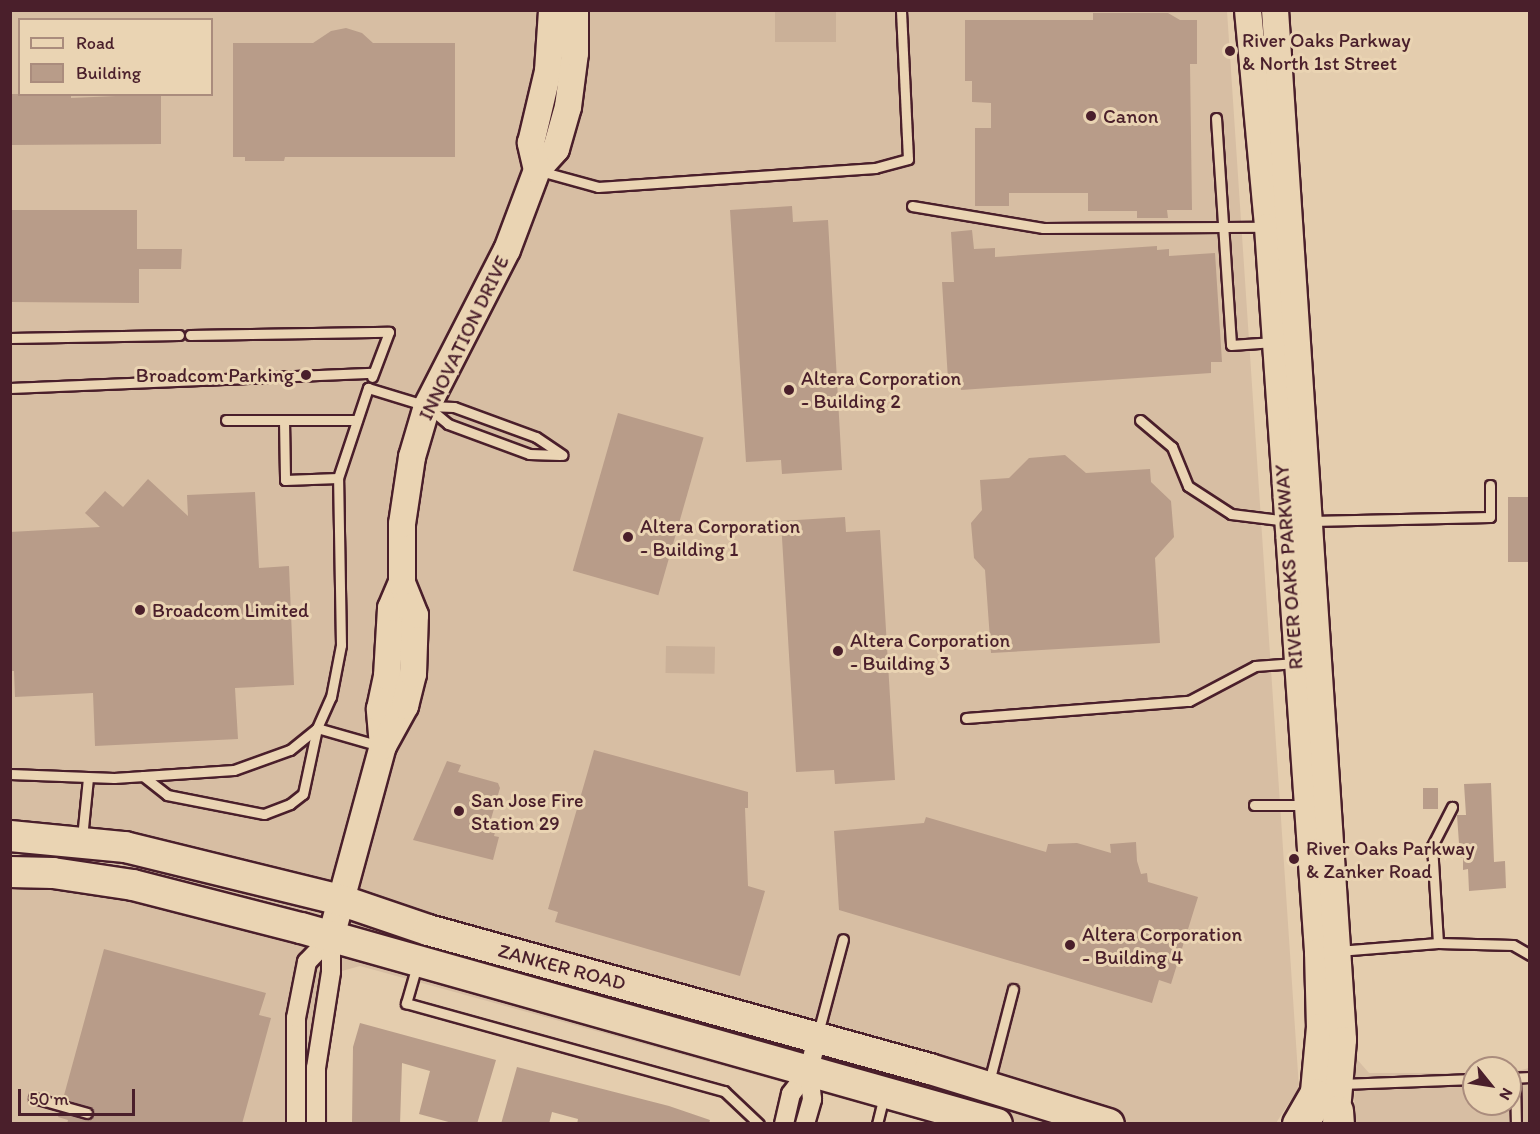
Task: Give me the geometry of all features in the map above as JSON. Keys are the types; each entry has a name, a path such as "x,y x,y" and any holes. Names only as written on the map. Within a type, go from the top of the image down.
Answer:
{"main road":[{"name":"ZANKER ROAD","path":"10,836 82,840 169,857 340,900 428,930 817,1037 988,1086 1109,1124"},
{"name":"ZANKER ROAD","path":"10,872 53,873 134,885 331,937 997,1124"},
{"path":"1298,1124 1328,1106"}],"street":[{"path":"537,170 531,143 548,71 552,10"},
{"name":"INNOVATION DRIVE","path":"316,1124 316,1068 331,972 331,937 383,746 380,709 387,676 391,608 402,582 407,487 427,406 507,250 537,170 556,149 568,107 575,53 575,10"},
{"name":"RIVER OAKS PARKWAY","path":"1248,10 1278,226"},
{"name":"RIVER OAKS PARKWAY","path":"1275,10 1278,226 1284,342 1328,952 1320,1027 1328,1106"},
{"path":"296,1124 298,1007 307,962 331,937"},
{"path":"784,1124 791,1094 808,1070 817,1037"},
{"path":"806,1124 812,1099 808,1070"}],"lane":[{"path":"537,170 598,188 875,168 908,159 901,10"},
{"path":"1216,118 1231,345 1284,342"},
{"path":"912,206 1043,228 1278,226"},
{"path":"143,776 167,795 251,814 276,812 303,794 317,728 331,697 341,645 338,478 388,332 190,335"},
{"path":"10,339 179,335"},
{"path":"10,388 373,374"},
{"path":"368,388 427,406 464,411 536,437 563,455 529,454 448,424 427,406"},
{"path":"226,420 357,420"},
{"path":"284,420 285,480 338,478"},
{"path":"1140,420 1172,447 1188,486 1231,513 1296,521 1490,518 1490,484"},
{"path":"966,718 1189,701 1256,666 1306,662"},
{"path":"317,728 383,746"},
{"path":"10,774 88,778 234,770 261,763 290,750 317,728"},
{"path":"82,840 88,778"},
{"path":"1254,805 1317,805"},
{"path":"1438,943 1432,846 1452,807"},
{"path":"817,1037 843,939"},
{"path":"1328,952 1438,943 1514,945 1530,955"},
{"path":"418,962 406,1003 724,1091 759,1124"},
{"path":"988,1086 1013,989"},
{"path":"1328,1106 1462,1081"},
{"path":"877,1124 886,1091"},
{"path":"34,1098 87,1113"}],"shaded area":[{"path":"10,11 1227,11 1299,1088 1276,1123 930,1123 360,966 342,971 336,981 326,1049 328,1123 11,1123"},
{"path":"775,11 836,11 836,42 775,42"},
{"path":"666,646 715,647 715,674 666,673"},
{"path":"1355,1057 1369,1073 1462,1073 1462,1116 1522,1116 1522,1070 1529,1068 1529,1123 1354,1124"}],"building":[{"name":"Canon","path":"1093,13 1168,13 1180,20 1197,20 1197,64 1190,64 1192,210 1167,210 1168,218 1137,218 1137,211 1088,211 1088,193 1009,193 1009,206 975,206 975,128 991,128 991,103 972,102 972,81 965,81 965,20 1093,20"},
{"path":"346,28 362,33 373,43 455,43 455,157 285,157 284,161 245,161 245,157 233,157 233,43 313,43 331,31"},
{"path":"10,94 71,96 71,98 161,96 161,144 10,145"},
{"name":"Altera Corporation - Building 2","path":"792,206 793,222 828,220 842,470 782,474 781,460 746,462 730,210"},
{"path":"10,210 137,210 137,249 182,249 181,269 139,269 139,303 10,302"},
{"path":"972,230 974,249 995,248 995,257 1157,246 1157,250 1169,249 1169,256 1215,253 1222,362 1211,362 1211,373 961,390 961,380 948,380 942,282 954,282 951,232"},
{"name":"Altera Corporation - Building 1","path":"618,413 704,438 658,595 573,571"},
{"path":"1065,455 1086,473 1150,469 1151,482 1171,501 1174,537 1155,558 1160,643 991,653 985,570 974,558 971,523 982,510 980,480 1009,478 1029,458"},
{"path":"148,479 188,516 187,495 255,492 259,568 289,566 294,685 235,688 238,739 95,746 93,693 15,697 14,671 10,671 10,532 100,527 85,513 105,491 123,507"},
{"path":"1508,497 1530,497 1530,562 1508,562"},
{"name":"Altera Corporation - Building 3","path":"845,517 846,532 880,530 895,780 835,784 834,770 796,772 781,521"},
{"path":"594,750 748,792 748,808 745,808 748,886 765,891 740,976 555,922 558,912 548,909"},
{"name":"San Jose Fire Station 29","path":"447,761 461,765 458,772 498,783 500,788 491,819 498,821 494,836 499,837 493,860 413,840"},
{"path":"1491,783 1494,862 1505,861 1506,888 1469,891 1468,869 1463,870 1463,858 1460,858 1457,815 1466,815 1464,784"},
{"path":"1423,788 1438,788 1438,809 1423,809"},
{"name":"Altera Corporation - Building 4","path":"926,817 1046,852 1048,844 1077,843 1111,853 1110,844 1136,842 1137,861 1141,874 1147,873 1148,882 1198,897 1171,984 1159,980 1152,1003 839,910 834,831 924,823"},
{"path":"104,949 266,993 259,1015 271,1018 242,1124 67,1124 68,1120 58,1117 60,1112 88,1120 94,1114 89,1107 63,1099"},
{"path":"360,1023 496,1060 477,1124 456,1124 419,1114 430,1071 402,1063 400,1124 352,1124 353,1047"},
{"path":"517,1067 669,1106 710,1120 709,1124 577,1124 578,1119 552,1112 549,1124 501,1124"}],"place":[{"name":"River Oaks Parkway & North 1st Street","path":"1230,51"},
{"name":"Canon","path":"1091,116"},
{"name":"Broadcom Parking","path":"306,375"},
{"name":"Altera Corporation - Building 2","path":"789,390"},
{"name":"Altera Corporation - Building 1","path":"628,537"},
{"name":"Broadcom Limited","path":"140,610"},
{"name":"Altera Corporation - Building 3","path":"838,651"},
{"name":"San Jose Fire Station 29","path":"459,811"},
{"name":"River Oaks Parkway & Zanker Road","path":"1294,859"},
{"name":"Altera Corporation - Building 4","path":"1070,945"}]}
